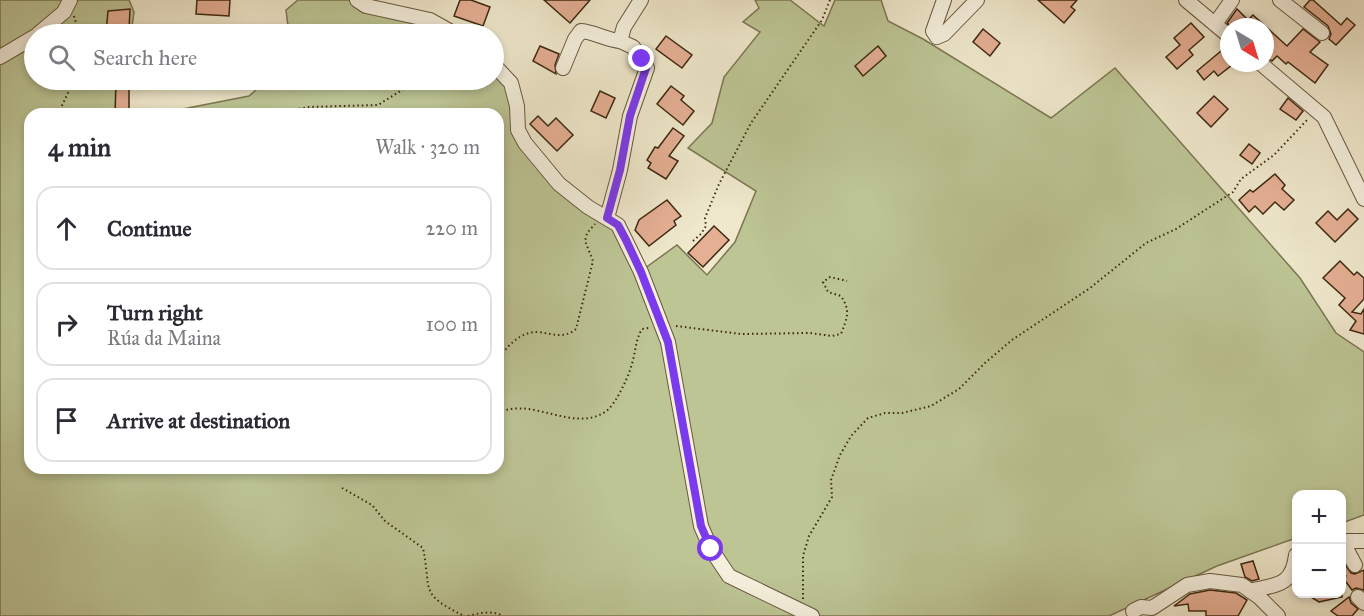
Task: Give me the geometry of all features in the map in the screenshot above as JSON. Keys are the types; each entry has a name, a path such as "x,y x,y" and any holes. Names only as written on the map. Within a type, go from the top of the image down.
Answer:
{"street":[{"path":"357,0 366,6 430,20 437,24"},
{"path":"620,41 624,27 640,0"},
{"path":"944,0 933,31 937,36 944,34 977,0"},
{"path":"1186,0 1220,28"},
{"path":"1215,24 1232,0"},
{"path":"1280,0 1322,33"},
{"path":"48,24 67,6"},
{"path":"563,68 575,39 581,31 620,41 633,47 646,68 630,116 620,170 607,218"},
{"path":"0,57 24,43"},
{"path":"1271,72 1324,117 1364,198"},
{"path":"504,76 511,83 517,106 518,130 525,143 559,184 588,207 618,225 626,240 668,342 701,526 711,549 729,576 808,614"},
{"path":"1346,542 1364,541"},
{"path":"1346,544 1356,565"},
{"path":"1250,591 1272,588 1289,576 1292,570"},
{"path":"1133,611 1137,608 1152,608 1187,585 1210,581 1242,585 1278,616"}],"path":[{"path":"693,241 706,226 705,218 719,184 750,123 822,20 830,0"},
{"path":"67,6 78,24"},
{"path":"61,108 69,90"},
{"path":"303,108 378,105 402,90"},
{"path":"808,614 803,556 809,536 832,497 831,480 840,455 851,436 868,418 931,406 959,389 1012,340 1090,288 1146,243 1176,229 1233,192 1240,179 1274,155 1315,110"},
{"path":"504,351 519,337 537,332 569,335 576,329 592,261 585,241 586,233 593,225 607,218"},
{"path":"504,411 522,408 577,419 607,411 627,379 637,338 642,329 679,326 741,334 810,333 832,336 841,334 848,316 847,304 841,296 828,292 823,282 830,278 847,281"},
{"path":"342,488 372,505 385,521 423,548 428,572 426,584 432,598 466,616 482,613 498,613 503,616"}],"green space":[{"path":"0,0 129,0 134,12 132,24 24,24 24,90 125,90 124,108 24,108 24,474 504,474 504,108 188,108 249,96 256,90 504,90 504,76 511,83 518,130 559,184 618,225 641,271 677,245 707,275 735,242 756,191 688,148 712,123 724,77 760,32 743,22 759,8 755,0 790,0 824,26 835,0 881,0 888,21 923,39 1051,118 1115,68 1300,278 1336,333 1364,352 1364,515 1346,522 1346,490 1292,490 1292,539 1217,566 1109,616 0,616"},
{"path":"298,0 370,0 366,5 424,24 288,24 286,10"}],"building":[{"path":"197,0 230,0 229,16 196,14"},
{"path":"460,0 471,0 490,7 484,24 454,16"},
{"path":"544,0 590,0 570,23"},
{"path":"1038,0 1077,0 1071,7 1075,10 1064,23"},
{"path":"1310,0 1313,0 1341,25 1347,18 1355,25 1336,45 1329,39 1331,34 1328,26 1304,7"},
{"path":"130,9 129,24 107,24 108,11"},
{"path":"1237,9 1246,18 1231,18"},
{"path":"1191,23 1204,37 1189,50 1193,55 1177,69 1166,57 1180,45 1174,38"},
{"path":"983,29 1000,43 990,56 973,42"},
{"path":"1303,29 1320,42 1310,52 1328,65 1315,83 1277,56 1274,59 1274,34 1287,46"},
{"path":"666,36 692,55 682,68 656,49"},
{"path":"540,46 559,54 555,65 556,74 533,61"},
{"path":"878,46 886,56 863,76 855,66"},
{"path":"1220,52 1220,72 1223,72 1218,76 1214,71 1204,80 1197,71"},
{"path":"671,86 684,96 681,100 694,111 683,125 657,104"},
{"path":"116,90 129,90 129,108 115,108"},
{"path":"600,91 615,98 606,118 591,111"},
{"path":"1214,96 1228,109 1211,127 1197,113"},
{"path":"1288,98 1303,111 1296,120 1280,109"},
{"path":"538,116 548,126 556,118 573,135 557,151 530,124"},
{"path":"673,128 684,136 669,156 678,161 666,179 648,168 651,163 647,160 655,147 658,148"},
{"path":"1249,144 1260,153 1252,164 1240,155"},
{"path":"1275,174 1285,185 1282,189 1294,200 1284,210 1275,202 1263,214 1255,206 1249,212 1239,200"},
{"path":"667,200 681,216 674,221 676,225 649,246 635,230 639,220"},
{"path":"1348,209 1358,219 1335,242 1316,223 1328,211 1337,220"},
{"path":"714,226 729,240 703,267 688,253"},
{"path":"1340,261 1354,275 1357,272 1364,278 1364,299 1352,312 1361,314 1364,309 1364,334 1350,330 1356,321 1339,305 1345,298 1323,278"},
{"path":"1253,561 1259,579 1252,581 1245,577 1241,564"},
{"path":"1346,566 1351,573 1355,574 1364,570 1364,590 1356,588 1352,590 1346,582"},
{"path":"1210,590 1236,593 1247,600 1238,616 1206,616 1206,611 1189,611 1188,604 1174,606 1190,594"},
{"path":"1349,597 1351,603 1358,609 1352,616 1338,616 1331,611"},
{"path":"1312,598 1337,598 1319,602"}],"route":[{"path":"642,59 646,68 630,116 620,170 607,218 618,225 626,240 668,342 701,526 711,549"}]}
